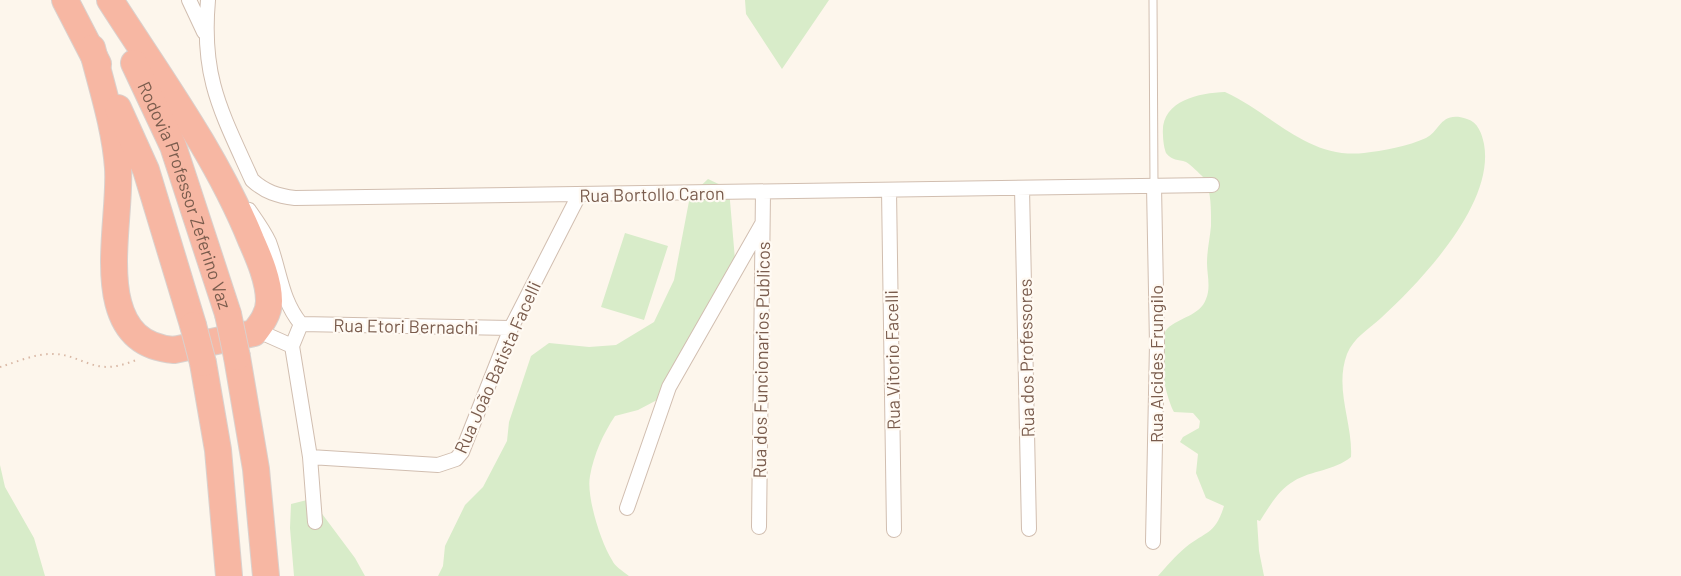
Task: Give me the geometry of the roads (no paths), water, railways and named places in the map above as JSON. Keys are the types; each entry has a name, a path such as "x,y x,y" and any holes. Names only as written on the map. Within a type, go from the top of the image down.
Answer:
{"highway":[{"name":"Rodovia Professor Zeferino Vaz","path":"65,0 92,48 146,170 193,325 203,363 218,450 229,576"},
{"name":"Rodovia Professor Zeferino Vaz","path":"104,0 173,146 194,203 228,315 256,469 266,576"},
{"path":"92,48 114,132 118,169 113,261 117,300 126,324 137,336 161,349 174,350 254,333 267,313 269,300 260,261 217,165 110,0"}],"street":[{"path":"189,0 205,34"},
{"path":"205,34 208,0"},
{"name":"Rua Bortollo Caron","path":"205,34 210,82 215,98 252,180 262,189 278,196 295,198 579,195 1212,185"},
{"path":"217,165 268,241 291,312 301,324 292,345 310,457 315,522"},
{"name":"Rua Alcides Frungilo","path":"1153,542 1157,344 1154,186"},
{"name":"Rua dos Professores","path":"1022,188 1029,529"},
{"name":"Rua Vitorio Facelli","path":"889,190 894,530"},
{"name":"Rua dos Funcionarios Publicos","path":"759,527 763,192"},
{"name":"Rua João Batista Facelli","path":"310,457 438,465 456,459 462,452 511,328 579,195"},
{"path":"627,508 669,387 763,223"},
{"name":"Rua Etori Bernachi","path":"301,324 511,328"},
{"path":"254,333 265,334 292,345"}],"lane":[{"path":"1153,0 1154,186"}]}
